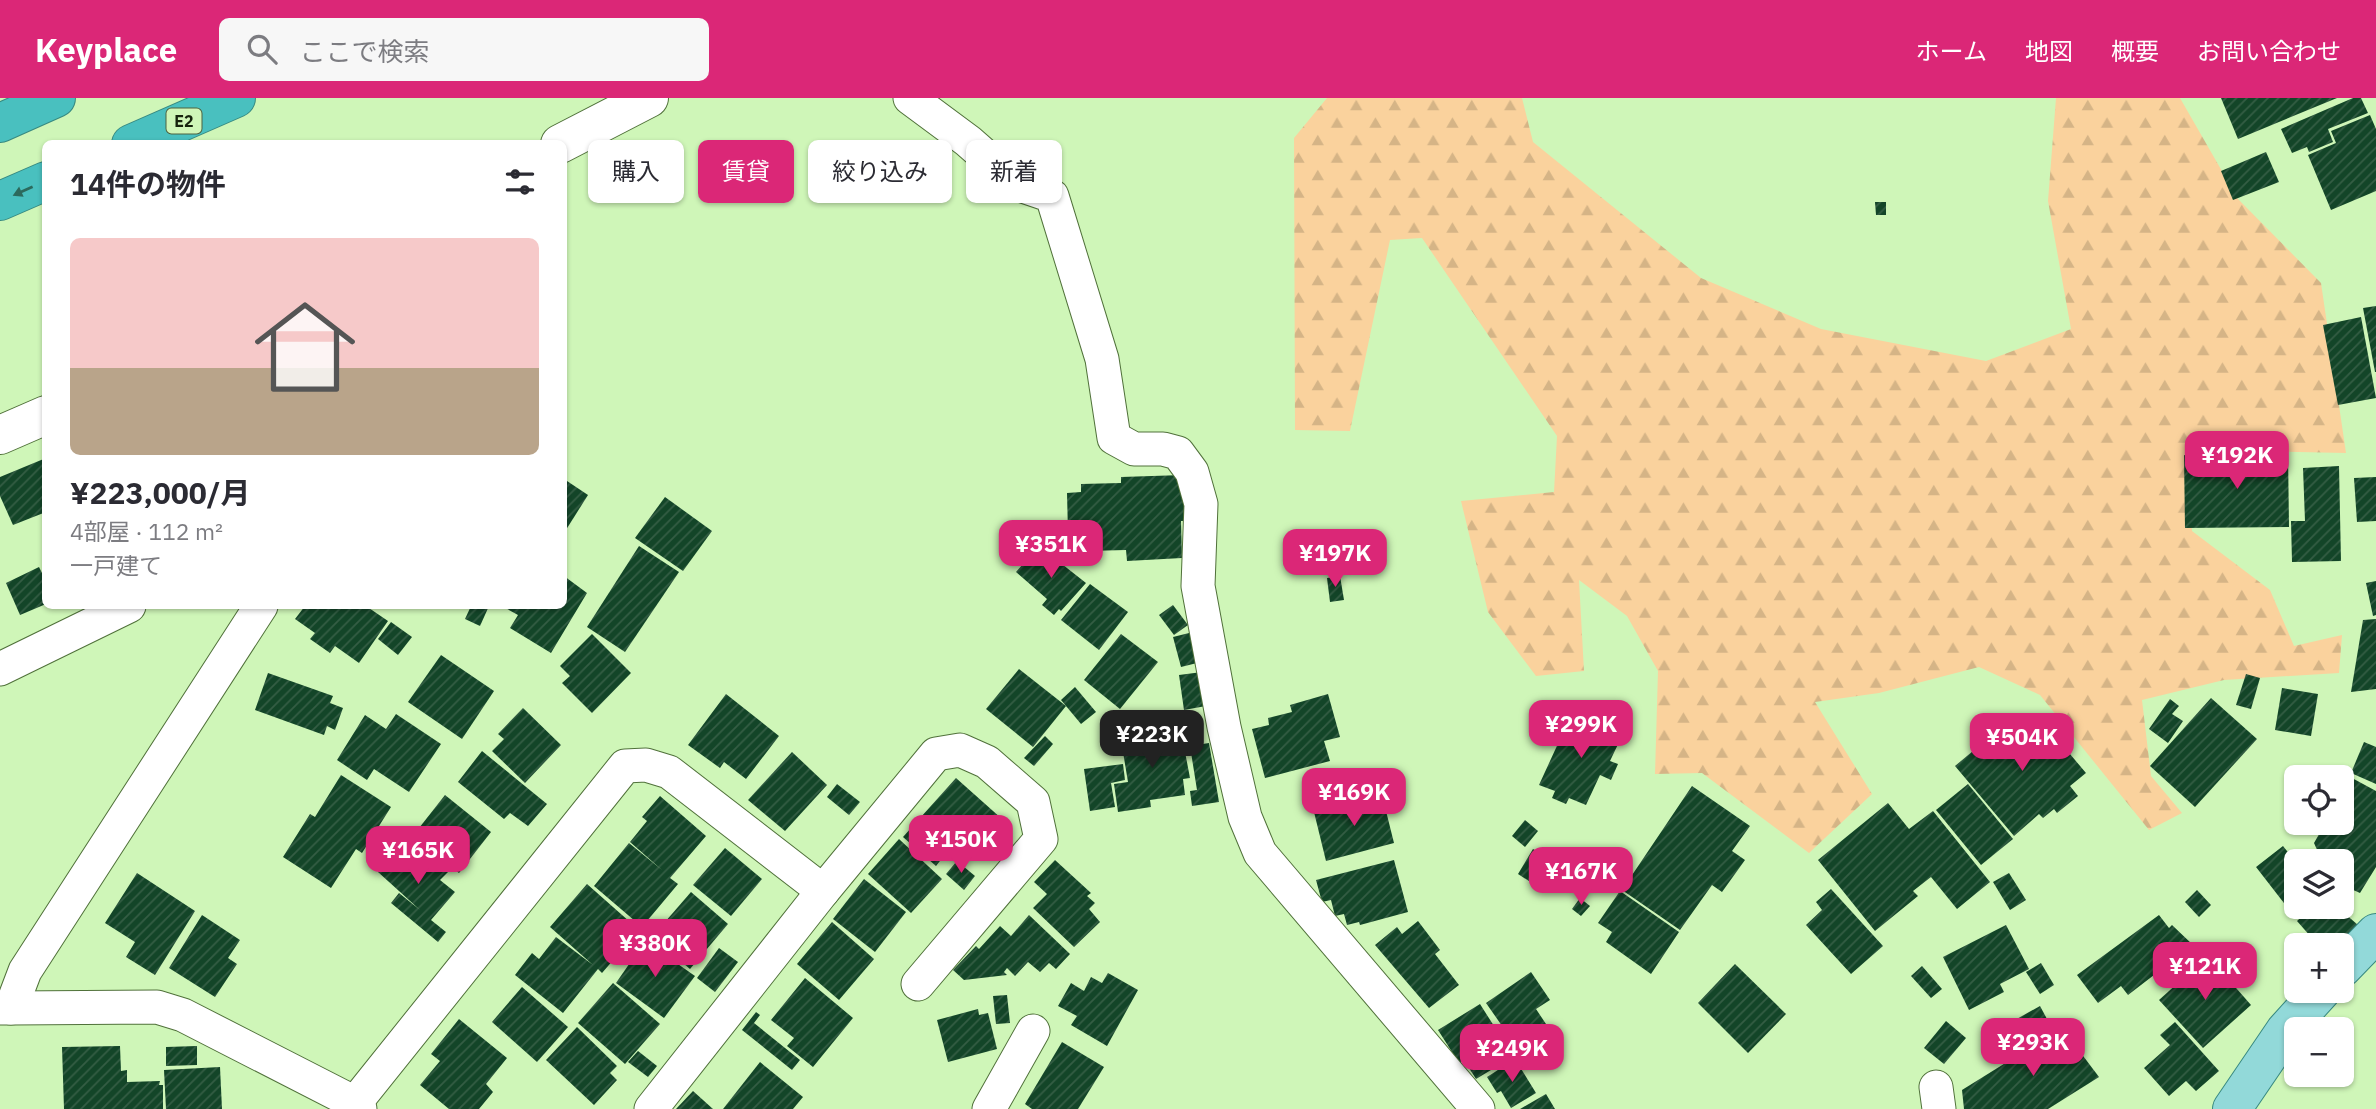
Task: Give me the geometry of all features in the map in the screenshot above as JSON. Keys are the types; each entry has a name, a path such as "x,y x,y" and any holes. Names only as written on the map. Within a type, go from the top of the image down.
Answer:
{"highway":[{"path":"0,122 56,98"},
{"name":"E2","path":"140,140 236,98"},
{"path":"0,201 42,183"}],"main road":[{"path":"2354,956 2376,933"},
{"path":"2232,1109 2285,1031 2310,1003"}],"street":[{"path":"567,140 649,98"},
{"path":"910,98 968,141 1017,184 1052,196 1102,359 1114,438 1134,449 1163,449 1178,453 1192,472 1202,504 1198,586 1238,792 1260,853 1478,1109"},
{"path":"0,435 42,417"},
{"path":"0,669 123,609"},
{"path":"259,609 25,971 6,1008 157,1007 183,1015 357,1106 625,766 646,765 669,772 823,891"},
{"path":"651,1109 823,891 936,754 960,750 987,762 1033,802 1041,839 918,984"},
{"path":"989,1109 1033,1031"}],"green space":[{"path":"1327,98 1522,98 1533,142 1701,278 1821,329 1986,361 2071,329 2048,201 2056,98 2180,98 2238,199 2321,283 2346,453 2188,450 2192,531 2270,590 2294,646 2342,635 2339,673 2224,680 2142,700 2151,776 2182,813 2149,830 2040,695 1979,667 1879,693 1815,702 1872,794 1809,853 1702,773 1655,774 1658,671 1627,616 1579,580 1584,671 1536,676 1488,612 1461,501 1554,492 1557,436 1422,238 1390,240 1350,431 1295,430 1294,138"}],"building":[{"path":"2221,98 2337,98 2238,139"},
{"path":"2353,98 2361,98 2368,113 2328,129 2333,142 2309,152 2307,147 2292,153 2281,129"},
{"path":"2370,115 2376,129 2376,191 2331,210 2308,155 2336,143 2331,131"},
{"path":"2266,152 2279,182 2233,200 2221,171"},
{"path":"1875,202 1886,202 1886,215 1876,215"},
{"path":"2376,306 2376,372 2375,372 2363,308"},
{"path":"2361,317 2376,398 2338,405 2323,325"},
{"path":"2288,453 2289,527 2185,528 2184,455"},
{"path":"42,460 42,514 13,525 0,496 0,477"},
{"path":"2339,466 2341,561 2292,562 2291,521 2305,521 2303,468"},
{"path":"1183,475 1188,521 1181,521 1182,558 1127,561 1126,550 1086,551 1086,532 1068,533 1067,493 1081,492 1081,484 1121,483 1121,477"},
{"path":"2376,477 2376,521 2357,522 2354,478"},
{"path":"567,481 588,495 567,528"},
{"path":"665,497 712,531 683,571 635,538"},
{"path":"639,546 679,572 625,652 587,627"},
{"path":"1039,546 1086,583 1061,611 1059,609 1054,615 1042,605 1047,599 1016,572"},
{"path":"39,567 42,573 42,606 20,615 6,583"},
{"path":"1340,576 1344,600 1330,602 1327,578"},
{"path":"567,578 587,593 551,653 510,628 518,615 507,609 567,609"},
{"path":"2376,581 2376,615 2373,616 2366,583"},
{"path":"1090,584 1128,612 1099,650 1061,620"},
{"path":"1173,605 1188,625 1174,635 1159,615"},
{"path":"303,609 370,609 388,621 359,663 335,646 330,653 310,639 315,633 295,619"},
{"path":"470,609 488,609 480,626 465,619"},
{"path":"2376,619 2376,689 2351,692 2363,620"},
{"path":"391,622 412,637 398,655 378,639"},
{"path":"1193,632 1201,662 1181,667 1173,637"},
{"path":"592,634 631,673 592,713 562,683 570,676 560,666"},
{"path":"1121,634 1158,662 1120,709 1084,680"},
{"path":"441,655 494,691 462,739 408,702"},
{"path":"1019,669 1066,706 1033,747 986,709"},
{"path":"1202,672 1206,706 1184,710 1179,675"},
{"path":"268,673 333,696 330,703 343,708 335,730 327,726 324,735 255,710"},
{"path":"2246,674 2260,678 2251,709 2236,705"},
{"path":"1075,687 1096,712 1081,724 1061,700"},
{"path":"2282,688 2318,694 2311,736 2275,730"},
{"path":"726,694 779,736 746,779 724,762 720,768 688,745"},
{"path":"1328,694 1340,737 1324,741 1330,761 1265,778 1252,729 1269,725 1268,718 1292,712 1290,705"},
{"path":"2211,698 2257,739 2195,807 2150,766"},
{"path":"2170,699 2179,706 2172,714 2183,721 2168,743 2149,729"},
{"path":"523,708 561,745 525,783 492,751 504,739 498,734"},
{"path":"1572,713 1622,736 1610,761 1618,764 1611,780 1600,775 1586,805 1569,798 1566,804 1552,798 1555,791 1539,785"},
{"path":"396,714 441,744 409,792 374,769 367,780 337,760 365,715 386,729"},
{"path":"2016,715 2025,726 2037,715 2086,773 2070,786 2078,796 2057,813 2054,809 2043,818 2039,814 2014,836 1955,766"},
{"path":"1144,717 1148,726 1134,731 1130,722"},
{"path":"1181,731 1190,778 1183,779 1185,795 1150,800 1151,807 1118,812 1114,784 1128,782 1121,740"},
{"path":"1045,736 1053,744 1034,766 1024,758"},
{"path":"2364,742 2376,747 2376,784 2354,774 2354,766"},
{"path":"1209,743 1219,802 1192,806 1190,791 1197,790 1190,746"},
{"path":"482,751 547,804 528,826 510,813 504,819 458,782"},
{"path":"792,752 827,785 785,831 748,800"},
{"path":"1123,764 1125,780 1111,783 1115,807 1090,811 1084,769"},
{"path":"341,775 391,807 362,853 356,849 331,888 283,857 310,814 315,817"},
{"path":"956,778 1002,819 979,844 973,839 966,847 963,844 957,853 950,848 936,866 903,837"},
{"path":"2354,779 2376,791 2376,867 2360,893 2354,890 2354,849 2317,849 2314,843 2319,835 2354,835"},
{"path":"837,784 860,802 849,815 827,797"},
{"path":"1968,784 2013,839 1981,865 1936,810"},
{"path":"1692,786 1750,826 1732,851 1745,860 1722,892 1712,885 1680,930 1622,890"},
{"path":"445,795 491,832 459,873 412,837"},
{"path":"1382,795 1394,843 1326,861 1314,812"},
{"path":"660,796 706,836 670,878 678,884 642,927 594,886 629,843 662,870 630,842 647,821 642,817"},
{"path":"1888,803 1909,829 1933,811 1990,882 1957,909 1931,877 1913,891 1918,896 1875,931 1818,860"},
{"path":"1525,820 1538,831 1525,847 1512,836"},
{"path":"409,837 448,872 440,880 455,892 431,920 446,932 438,942 391,903 399,893 420,910 378,872"},
{"path":"899,839 942,879 911,913 868,874"},
{"path":"2283,846 2285,849 2284,903 2256,867"},
{"path":"725,848 762,879 731,916 693,885"},
{"path":"1533,849 1547,857 1532,883 1518,874"},
{"path":"1055,860 1091,893 1087,896 1095,903 1089,909 1100,922 1074,947 1033,908 1047,894 1034,882"},
{"path":"1394,860 1408,912 1360,925 1359,922 1347,925 1344,914 1335,916 1331,900 1322,902 1316,880"},
{"path":"957,861 975,876 964,890 946,874"},
{"path":"137,873 195,911 155,975 126,957 135,942 105,923"},
{"path":"2009,873 2026,900 2010,910 1993,882"},
{"path":"864,879 906,912 875,952 833,919"},
{"path":"587,884 639,930 602,973 598,969 563,1013 515,975 532,953 539,959 556,937 593,965 550,927"},
{"path":"1831,889 1883,946 1851,974 1806,925 1822,910 1816,902"},
{"path":"2197,890 2211,905 2199,917 2185,902"},
{"path":"1620,891 1679,932 1651,974 1606,942 1612,932 1598,923"},
{"path":"691,892 728,924 690,969 652,937"},
{"path":"1580,898 1590,906 1581,916 1572,909"},
{"path":"202,915 240,940 228,958 237,964 215,997 169,968"},
{"path":"1029,915 1070,954 1056,969 1049,963 1040,972 1028,962 1015,976 1007,968 1004,972 1007,975 964,980 953,970 976,946 979,949 1000,926 1011,936"},
{"path":"2159,915 2169,928 2172,925 2193,945 2128,995 2121,986 2098,1003 2077,975"},
{"path":"2351,919 2358,925 2349,933 2308,933 2297,921"},
{"path":"1418,921 1440,950 1435,954 1459,985 1429,1008 1375,945 1397,927 1402,934"},
{"path":"832,922 874,959 839,1000 797,964"},
{"path":"2006,925 2029,969 2000,984 2004,992 1969,1010 1943,957"},
{"path":"645,941 695,976 664,1018 616,983"},
{"path":"719,948 738,962 715,992 697,978"},
{"path":"2208,956 2251,1005 2203,1048 2159,1000"},
{"path":"2041,963 2054,985 2040,994 2026,972"},
{"path":"1735,964 1786,1014 1748,1053 1698,1003"},
{"path":"1922,966 1942,989 1931,998 1911,976"},
{"path":"1531,972 1550,1000 1536,1009 1558,1042 1528,1063 1486,1003"},
{"path":"1108,973 1138,990 1107,1046 1071,1025 1077,1016 1058,1006 1071,983 1084,991 1091,977 1102,983"},
{"path":"805,978 853,1018 813,1067 787,1046 794,1038 771,1020"},
{"path":"613,983 660,1024 625,1064 578,1023"},
{"path":"522,987 568,1027 537,1062 492,1022"},
{"path":"1007,995 1010,1023 996,1024 993,996"},
{"path":"1480,1004 1506,1045 1499,1050 1506,1061 1476,1079 1464,1060 1459,1063 1438,1030"},
{"path":"2040,1006 2047,1019 2023,1033 2015,1020"},
{"path":"978,1009 979,1015 988,1013 997,1049 948,1062 937,1020"},
{"path":"756,1012 760,1015 754,1023 800,1060 792,1070 742,1030"},
{"path":"459,1019 507,1058 486,1084 493,1092 479,1109 449,1109 420,1085 440,1061 431,1054"},
{"path":"1946,1021 1966,1038 1944,1064 1924,1048"},
{"path":"2175,1022 2219,1071 2196,1091 2186,1081 2169,1096 2144,1068 2170,1045 2160,1035"},
{"path":"577,1027 617,1066 610,1073 617,1080 594,1105 546,1060"},
{"path":"2062,1028 2099,1077 2048,1109 1964,1109 1962,1090"},
{"path":"1062,1042 1104,1067 1078,1109 1032,1109 1025,1104"},
{"path":"120,1046 121,1071 127,1070 127,1082 160,1081 159,1085 163,1085 163,1109 64,1109 62,1047"},
{"path":"197,1046 197,1065 166,1066 166,1047"},
{"path":"638,1051 657,1066 648,1077 628,1062"},
{"path":"1515,1059 1536,1093 1511,1108 1501,1091 1497,1093 1487,1077"},
{"path":"760,1062 803,1097 793,1109 723,1109"},
{"path":"220,1067 222,1109 166,1109 164,1070"},
{"path":"693,1091 713,1109 676,1109"},
{"path":"1546,1094 1555,1109 1520,1109"}]}
